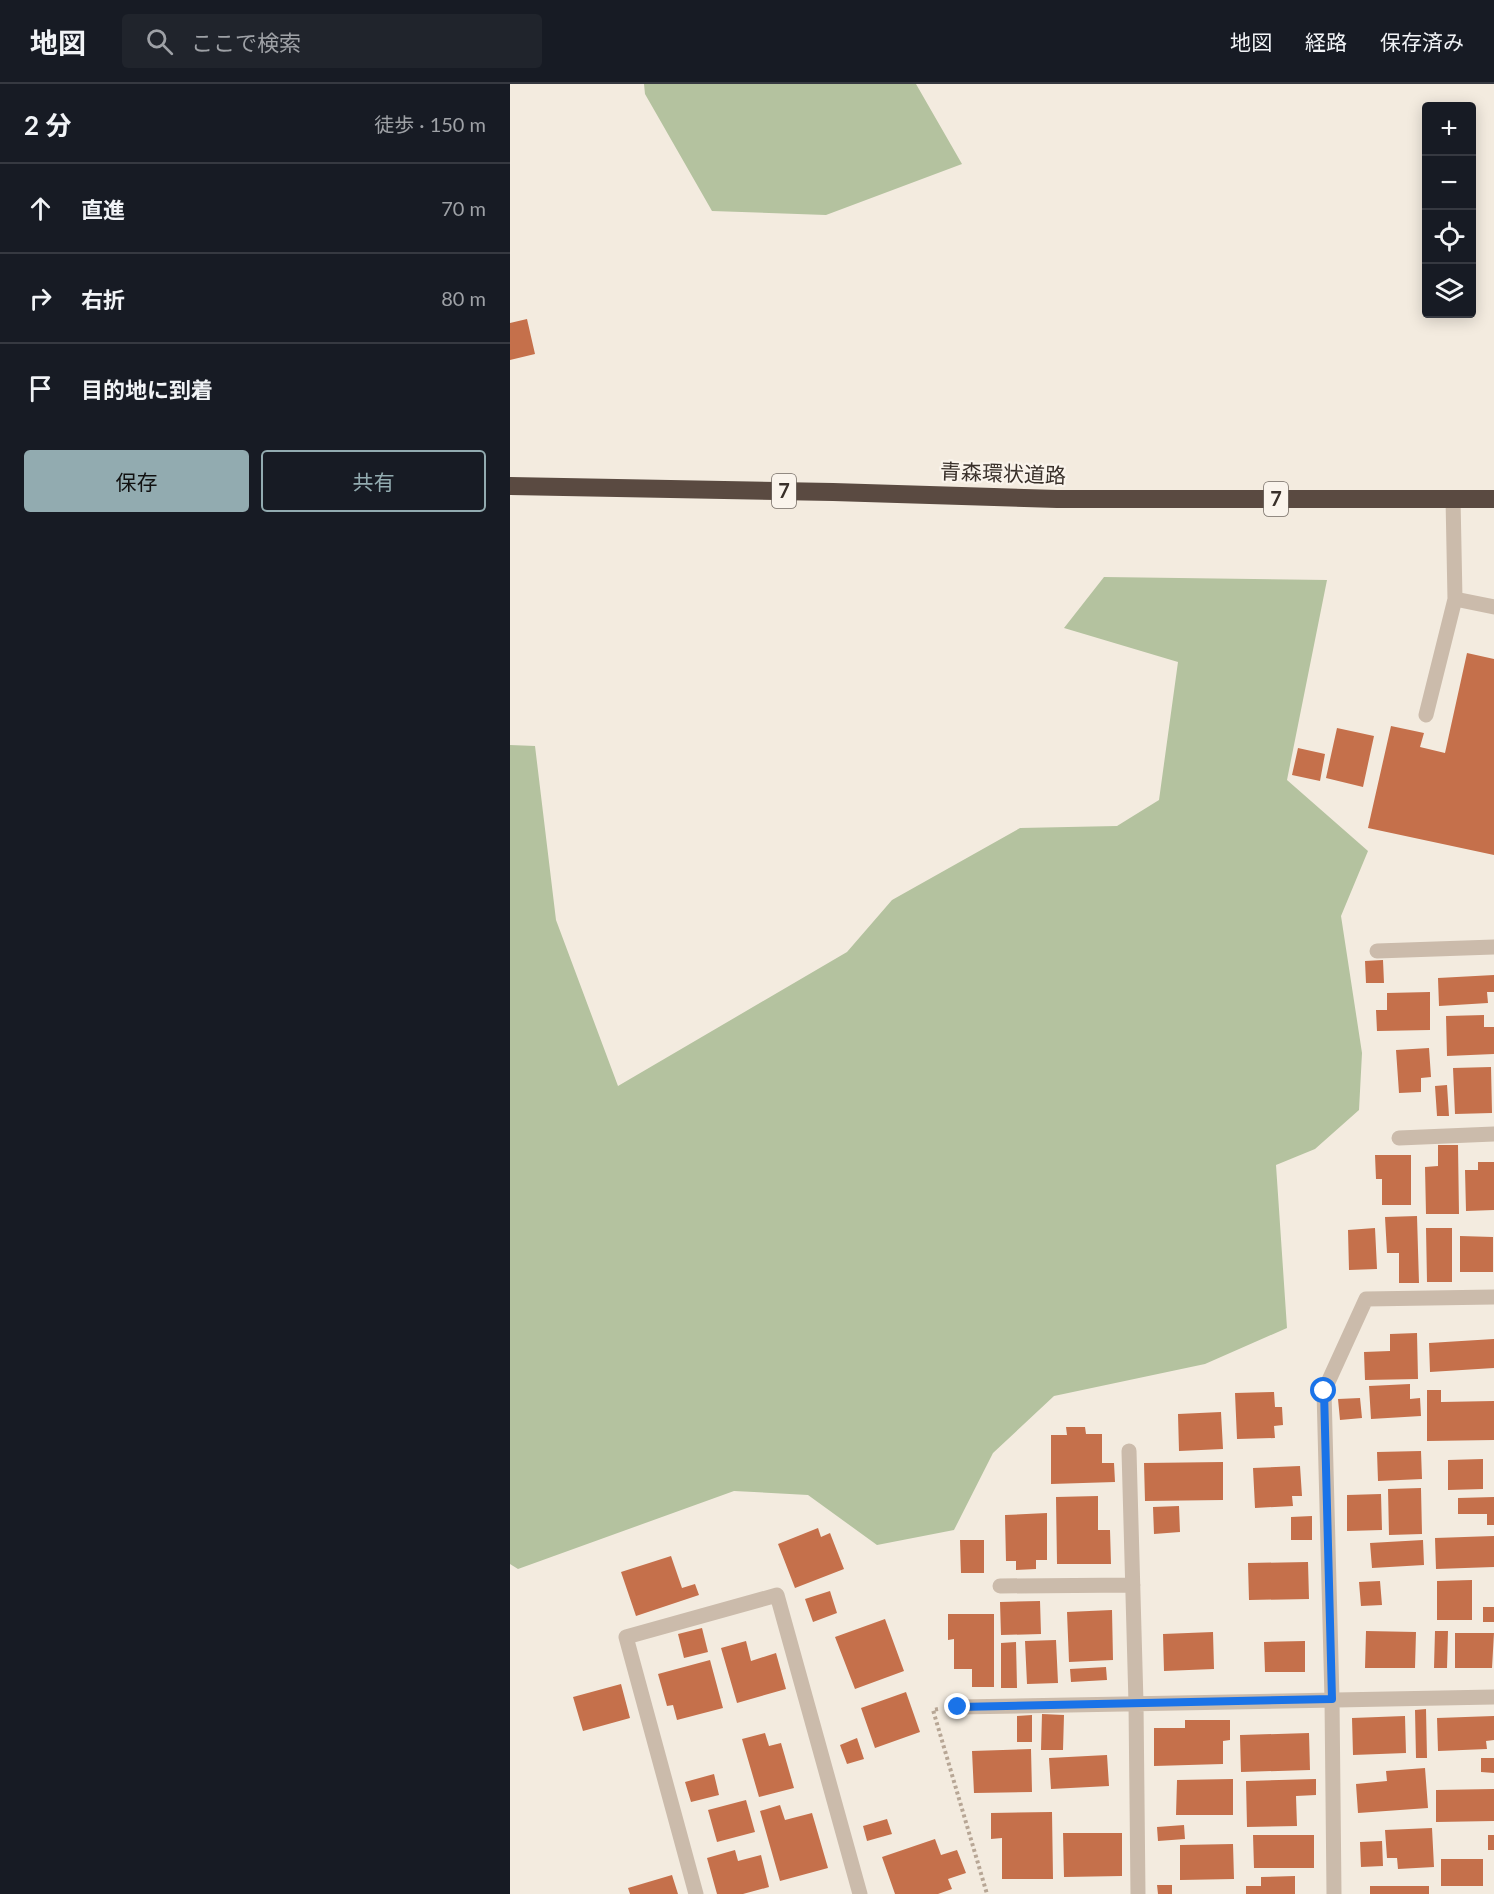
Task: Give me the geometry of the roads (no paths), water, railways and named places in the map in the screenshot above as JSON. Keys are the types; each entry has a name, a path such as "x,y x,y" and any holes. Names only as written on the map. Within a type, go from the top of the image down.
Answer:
{"highway":[{"name":"青森環状道路","path":"510,486 1057,499 1494,499"}],"street":[{"path":"1426,715 1455,599 1453,498"},
{"path":"1455,599 1494,607"},
{"path":"1377,951 1494,947"},
{"path":"1399,1138 1494,1134"},
{"path":"1334,1894 1332,1699 1324,1391 1366,1299 1494,1297"},
{"path":"1129,1451 1136,1703 1138,1894"},
{"path":"1000,1586 1133,1585"},
{"path":"696,1894 626,1637 777,1595 860,1894"},
{"path":"958,1707 1494,1697"}]}
